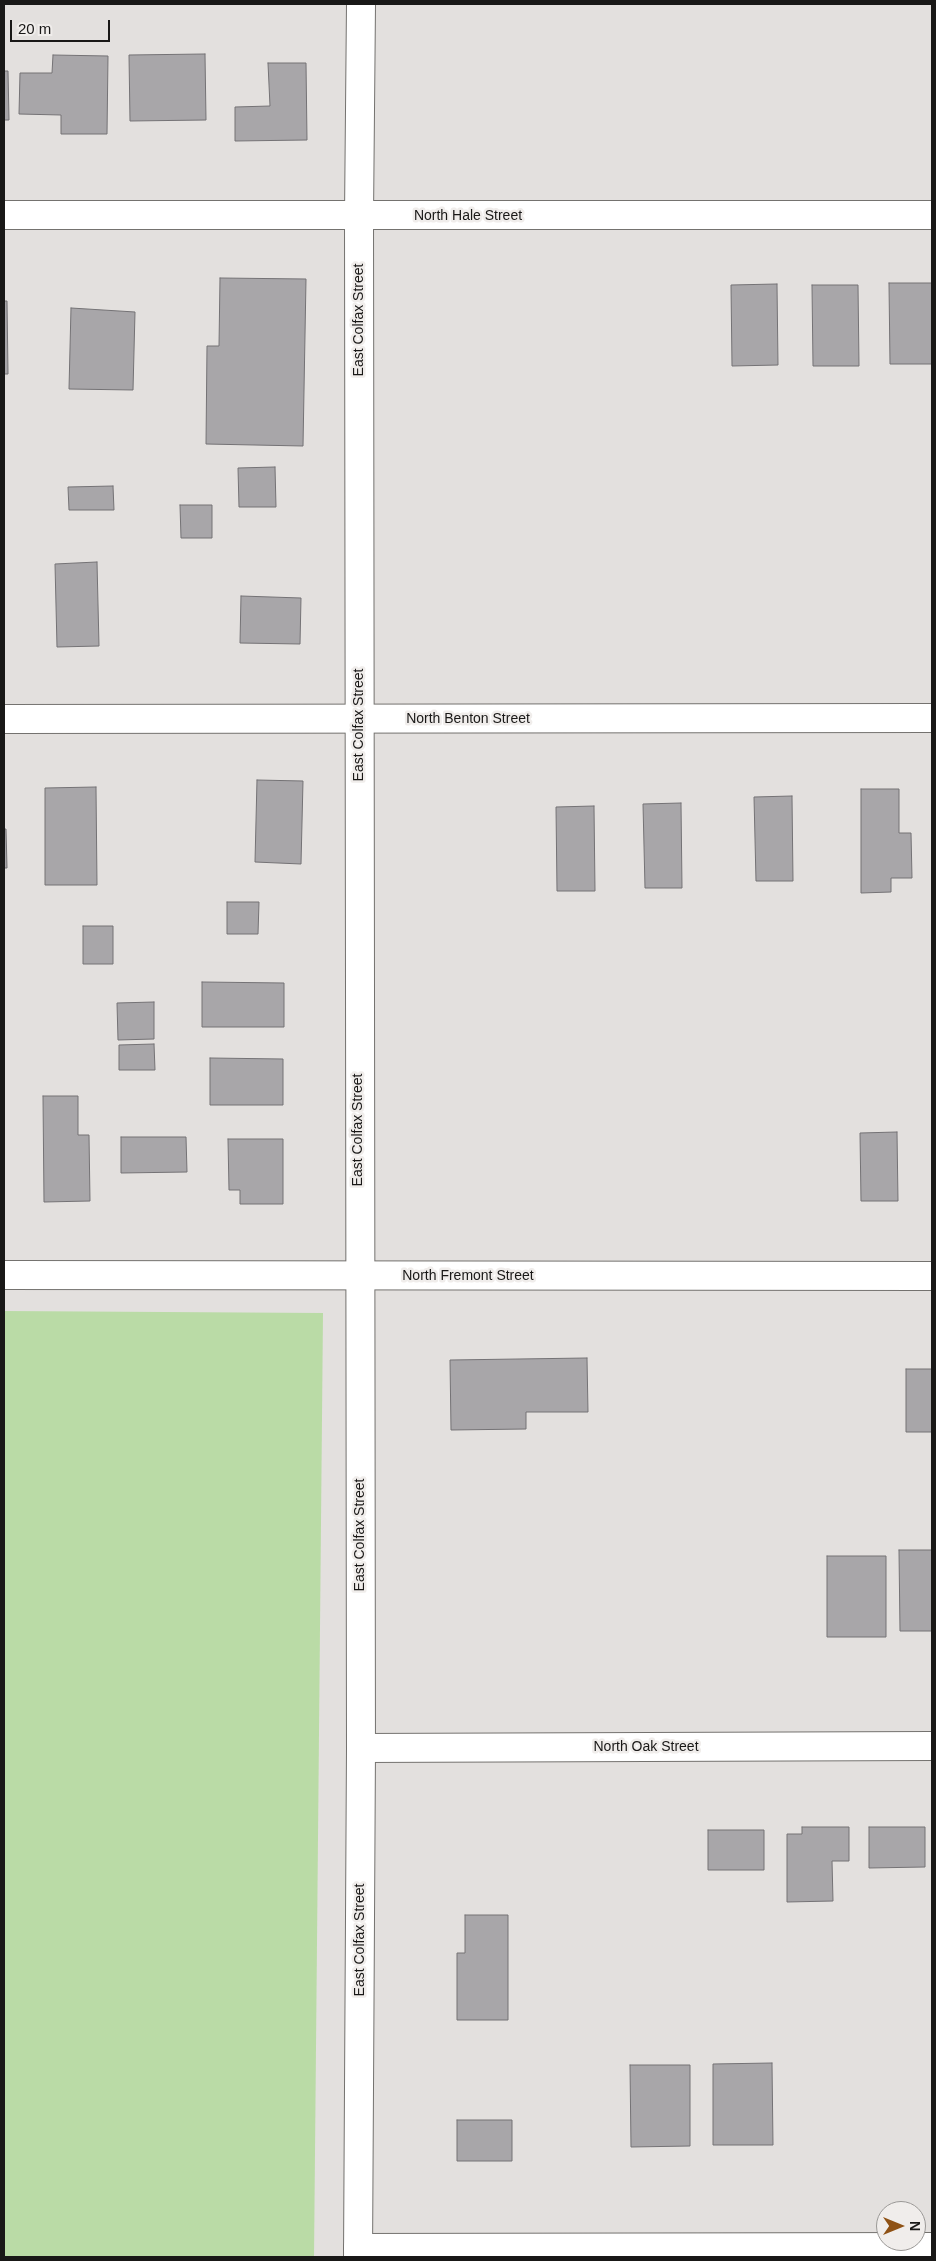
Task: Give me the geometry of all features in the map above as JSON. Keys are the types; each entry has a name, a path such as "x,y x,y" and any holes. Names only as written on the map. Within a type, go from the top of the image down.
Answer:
{"street":[{"name":"East Colfax Street","path":"358,2253 361,1748 358,1276 361,4"},
{"name":"North Hale Street","path":"4,215 932,215"},
{"name":"North Benton Street","path":"4,719 932,718"},
{"name":"North Fremont Street","path":"4,1275 932,1276"},
{"name":"North Oak Street","path":"361,1748 932,1746"},
{"path":"358,2253 932,2247"}],"green space":[{"path":"4,1311 323,1313 314,2257 4,2257"}],"building":[{"path":"205,54 206,120 130,121 129,55"},
{"path":"53,55 108,56 107,134 61,134 61,115 19,114 20,73 52,73"},
{"path":"268,63 306,63 307,140 235,141 235,107 270,106"},
{"path":"4,71 8,71 9,120 4,120"},
{"path":"220,278 306,279 303,446 206,444 207,346 219,346"},
{"path":"889,283 932,283 932,364 890,364"},
{"path":"777,284 778,365 732,366 731,285"},
{"path":"812,285 858,285 859,366 813,366"},
{"path":"4,301 7,301 8,374 4,374"},
{"path":"71,308 135,312 133,390 69,389"},
{"path":"275,467 276,507 239,507 238,468"},
{"path":"113,486 114,510 69,510 68,487"},
{"path":"180,505 212,505 212,538 181,538"},
{"path":"97,562 99,646 57,647 55,564"},
{"path":"241,596 301,598 300,644 240,643"},
{"path":"257,780 303,781 301,864 255,862"},
{"path":"96,787 97,885 45,885 45,788"},
{"path":"861,789 899,789 899,833 911,833 912,878 891,878 891,892 861,893"},
{"path":"792,796 793,881 756,881 754,797"},
{"path":"681,803 682,888 645,888 643,804"},
{"path":"594,806 595,891 557,891 556,807"},
{"path":"4,829 6,829 7,868 4,868"},
{"path":"227,902 259,902 258,934 227,934"},
{"path":"83,926 113,926 113,964 83,964"},
{"path":"202,982 284,983 284,1027 202,1027"},
{"path":"154,1002 154,1039 118,1040 117,1003"},
{"path":"154,1044 155,1070 119,1070 119,1045"},
{"path":"210,1058 283,1059 283,1105 210,1105"},
{"path":"43,1096 78,1096 78,1135 89,1135 90,1201 44,1202"},
{"path":"897,1132 898,1201 861,1201 860,1133"},
{"path":"121,1137 186,1137 187,1172 121,1173"},
{"path":"228,1139 283,1139 283,1204 240,1204 240,1190 229,1190"},
{"path":"587,1358 588,1412 526,1412 526,1429 451,1430 450,1360"},
{"path":"906,1369 932,1369 932,1432 906,1432"},
{"path":"899,1550 932,1550 932,1631 900,1631"},
{"path":"827,1556 886,1556 886,1637 827,1637"},
{"path":"802,1827 849,1827 849,1861 832,1861 833,1901 787,1902 787,1834 802,1834"},
{"path":"869,1827 925,1827 925,1867 869,1868"},
{"path":"708,1830 764,1830 764,1870 708,1870"},
{"path":"465,1915 508,1915 508,2020 457,2020 457,1953 465,1953"},
{"path":"772,2063 773,2145 713,2145 713,2064"},
{"path":"630,2065 690,2065 690,2146 631,2147"},
{"path":"457,2120 512,2120 512,2161 457,2161"}]}
